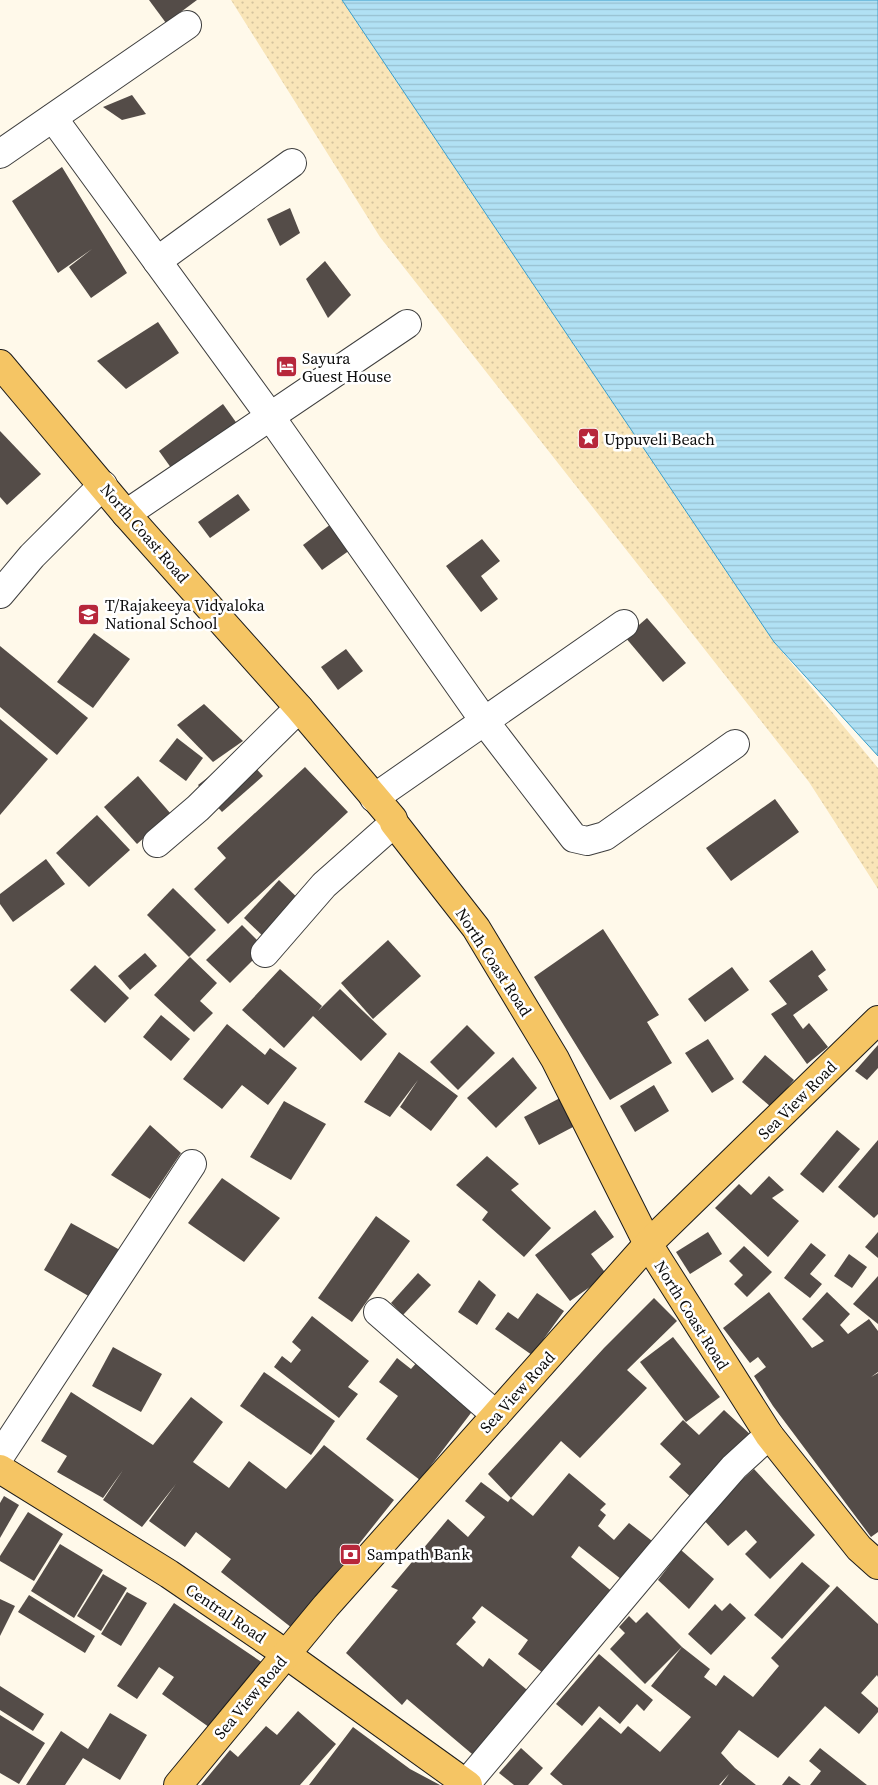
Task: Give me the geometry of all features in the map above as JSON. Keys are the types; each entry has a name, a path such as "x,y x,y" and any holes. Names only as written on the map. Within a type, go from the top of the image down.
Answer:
{"main road":[{"name":"North Coast Road","path":"0,364 126,514 299,708 393,819 394,823 476,928 555,1059 648,1244 769,1435 859,1548 878,1565"},
{"name":"Sea View Road","path":"178,1785 369,1557 648,1244 878,1020"},
{"name":"Central Road","path":"0,1469 169,1574 286,1654 467,1784"}],"street":[{"path":"0,154 187,25"},
{"path":"53,118 270,416 485,722 574,838 587,841 605,836 735,744"},
{"path":"157,261 292,163"},
{"path":"126,514 406,324"},
{"path":"0,594 32,556 103,485"},
{"path":"374,798 624,624"},
{"path":"157,843 198,808 299,708"},
{"path":"265,953 324,885 394,823"},
{"path":"0,1456 192,1164"},
{"path":"378,1312 496,1415"},
{"path":"467,1784 692,1515 734,1467 769,1435"}],"sand":[{"name":"Uppuveli Beach","path":"231,0 342,0 774,642 878,768 878,889 809,782 380,237"}],"water":[{"path":"342,0 878,0 878,756 774,642"}],"building":[{"path":"149,0 197,0 166,23"},
{"path":"132,95 146,114 122,120 103,107"},
{"path":"62,167 127,273 91,298 69,267 92,249 58,273 12,201"},
{"path":"290,208 300,233 280,246 267,219"},
{"path":"325,261 351,295 328,318 306,279"},
{"path":"158,322 179,353 126,389 97,361"},
{"path":"223,404 238,425 174,472 159,451"},
{"path":"0,431 41,474 7,505 0,497"},
{"path":"238,494 250,510 210,538 198,522"},
{"path":"331,524 350,550 322,570 303,545"},
{"path":"482,539 500,561 481,576 498,599 481,612 446,566"},
{"path":"647,618 686,663 663,682 625,637"},
{"path":"94,633 130,659 93,708 57,682"},
{"path":"0,646 88,718 57,755 0,707"},
{"path":"346,649 363,671 338,690 321,667"},
{"path":"204,704 243,741 213,762 177,725"},
{"path":"0,719 48,759 0,815"},
{"path":"177,738 203,758 186,781 159,761"},
{"path":"241,752 263,776 222,812 198,785"},
{"path":"305,767 348,812 228,924 194,889 226,858 217,848"},
{"path":"138,776 171,814 137,844 104,807"},
{"path":"775,799 799,832 731,881 706,848"},
{"path":"97,815 130,850 89,887 56,853"},
{"path":"46,859 65,884 13,922 0,904 0,894"},
{"path":"279,880 303,903 268,941 244,918"},
{"path":"173,888 216,930 189,957 147,915"},
{"path":"242,925 265,948 230,983 206,960"},
{"path":"603,929 659,1015 647,1022 672,1063 610,1100 534,977"},
{"path":"388,940 421,976 373,1019 341,983"},
{"path":"812,950 826,970 818,976 828,990 793,1015 803,1029 809,1023 828,1047 807,1064 771,1014 787,1004 769,981"},
{"path":"145,953 157,966 130,990 118,976"},
{"path":"190,957 217,983 200,1001 213,1013 194,1032 154,995"},
{"path":"95,965 129,998 105,1023 70,990"},
{"path":"732,967 749,990 705,1022 688,999"},
{"path":"280,969 322,1006 318,1011 340,989 387,1034 361,1061 313,1016 284,1048 242,1010"},
{"path":"161,1015 190,1039 171,1061 143,1037"},
{"path":"227,1024 265,1055 270,1048 297,1068 268,1105 242,1085 222,1109 183,1079"},
{"path":"467,1025 495,1053 458,1090 430,1062"},
{"path":"708,1039 734,1079 712,1093 685,1053"},
{"path":"878,1045 878,1068 867,1080 855,1071"},
{"path":"399,1052 458,1096 431,1131 400,1107 418,1080 390,1117 364,1102"},
{"path":"765,1055 794,1080 771,1107 742,1082"},
{"path":"513,1057 537,1088 496,1128 467,1098"},
{"path":"654,1085 669,1111 635,1132 620,1106"},
{"path":"560,1098 573,1127 539,1145 524,1117"},
{"path":"284,1101 326,1124 291,1180 250,1157"},
{"path":"150,1125 181,1153 150,1199 111,1175"},
{"path":"837,1130 860,1149 823,1193 800,1174"},
{"path":"878,1140 878,1214 874,1218 838,1187"},
{"path":"487,1156 519,1184 511,1190 551,1228 524,1257 482,1220 488,1212 456,1185"},
{"path":"769,1176 784,1190 772,1198 799,1221 768,1257 715,1208 739,1184 751,1195"},
{"path":"222,1178 280,1218 244,1262 188,1223"},
{"path":"595,1210 614,1237 591,1254 607,1275 570,1301 535,1255"},
{"path":"376,1216 410,1241 352,1322 318,1298"},
{"path":"71,1223 129,1255 97,1301 44,1270"},
{"path":"708,1232 722,1254 690,1274 676,1252"},
{"path":"878,1232 878,1258 865,1247"},
{"path":"811,1243 826,1255 810,1274 822,1284 810,1298 784,1278"},
{"path":"744,1246 772,1272 747,1297 734,1284 743,1275 729,1261"},
{"path":"849,1254 867,1267 852,1288 834,1276"},
{"path":"418,1273 431,1285 403,1315 391,1303"},
{"path":"878,1276 878,1324 853,1304"},
{"path":"479,1280 496,1295 477,1325 458,1312"},
{"path":"769,1292 812,1348 824,1341 802,1319 827,1292 850,1314 840,1325 848,1334 869,1319 878,1331 878,1372 871,1377 878,1373 878,1532 871,1537 773,1406 754,1376 766,1367 758,1357 750,1363 723,1328"},
{"path":"537,1293 564,1311 532,1355 495,1329 508,1312 518,1319"},
{"path":"654,1298 677,1321 627,1370 647,1388 580,1458 561,1441 511,1498 488,1474 604,1348"},
{"path":"312,1316 369,1361 348,1387 358,1394 339,1418 274,1367 282,1356 291,1363 301,1350 292,1342"},
{"path":"673,1337 720,1397 686,1422 640,1362"},
{"path":"113,1347 162,1374 141,1412 92,1386"},
{"path":"397,1358 411,1369 418,1361 477,1405 420,1480 366,1439 398,1396 379,1382"},
{"path":"264,1372 335,1421 311,1455 240,1406"},
{"path":"71,1392 153,1445 191,1397 223,1422 193,1462 229,1488 249,1461 286,1489 324,1445 394,1500 292,1628 221,1572 231,1559 196,1532 185,1547 149,1521 176,1484 142,1527 103,1500 123,1470 103,1498 57,1472 67,1456 41,1441"},
{"path":"724,1410 752,1436 692,1498 669,1477 681,1464 660,1444 683,1420 699,1435"},
{"path":"754,1469 815,1535 770,1579 745,1554 757,1542 746,1530 728,1546 701,1517"},
{"path":"569,1473 606,1504 600,1510 606,1515 598,1526 614,1540 629,1523 656,1544 626,1583 579,1546 571,1557 615,1594 551,1679 518,1654 528,1640 482,1606 472,1618 476,1622 456,1644 483,1667 489,1658 532,1694 478,1759 407,1699 402,1705 346,1653 398,1590 391,1587 448,1519 468,1537 485,1517 465,1501 481,1482 508,1502 511,1498 533,1516"},
{"path":"4,1496 19,1505 0,1538 0,1503"},
{"path":"28,1512 63,1534 34,1581 0,1561 0,1556"},
{"path":"60,1544 103,1570 74,1618 31,1591"},
{"path":"681,1550 714,1579 689,1609 658,1580"},
{"path":"802,1562 830,1586 782,1639 754,1615"},
{"path":"103,1574 127,1588 101,1631 77,1616"},
{"path":"837,1586 878,1624 878,1677 877,1675 861,1693 878,1708 878,1712 859,1734 825,1706 778,1758 739,1730 721,1753 735,1768 756,1785 721,1785 729,1774 719,1785 563,1785 550,1774 600,1717 621,1734 628,1726 660,1752 691,1717 651,1686 682,1647 710,1669 704,1677 716,1686 724,1675 753,1697 779,1666 771,1658"},
{"path":"127,1592 147,1603 121,1646 101,1634"},
{"path":"29,1595 95,1636 85,1653 18,1612"},
{"path":"0,1599 15,1606 0,1636"},
{"path":"174,1603 263,1663 216,1732 162,1694 174,1677 159,1667 137,1699 117,1686"},
{"path":"730,1603 746,1618 711,1655 688,1634 715,1604 722,1611"},
{"path":"647,1612 682,1647 645,1684 610,1649 625,1633 619,1627 629,1616 636,1623"},
{"path":"599,1654 653,1700 644,1711 637,1704 620,1724 599,1706 582,1726 556,1704"},
{"path":"0,1686 44,1714 33,1731 0,1710"},
{"path":"298,1711 336,1744 300,1785 201,1785 230,1750 238,1757 266,1726 277,1735"},
{"path":"110,1713 147,1735 120,1780 83,1758 65,1785 26,1785 61,1731 88,1749"},
{"path":"0,1715 45,1743 19,1784 0,1773"},
{"path":"353,1727 410,1769 440,1785 309,1785"},
{"path":"521,1748 543,1768 528,1785 514,1785 499,1773"},
{"path":"820,1748 867,1785 810,1785 821,1771 809,1761"},
{"path":"789,1776 801,1785 782,1785"}],"place":[{"name":"Sayura Guest House","path":"286,367"},
{"name":"Uppuveli Beach","path":"588,439"},
{"name":"T/Rajakeeya Vidyaloka National School","path":"89,614"},
{"name":"Sampath Bank","path":"351,1554"}]}
